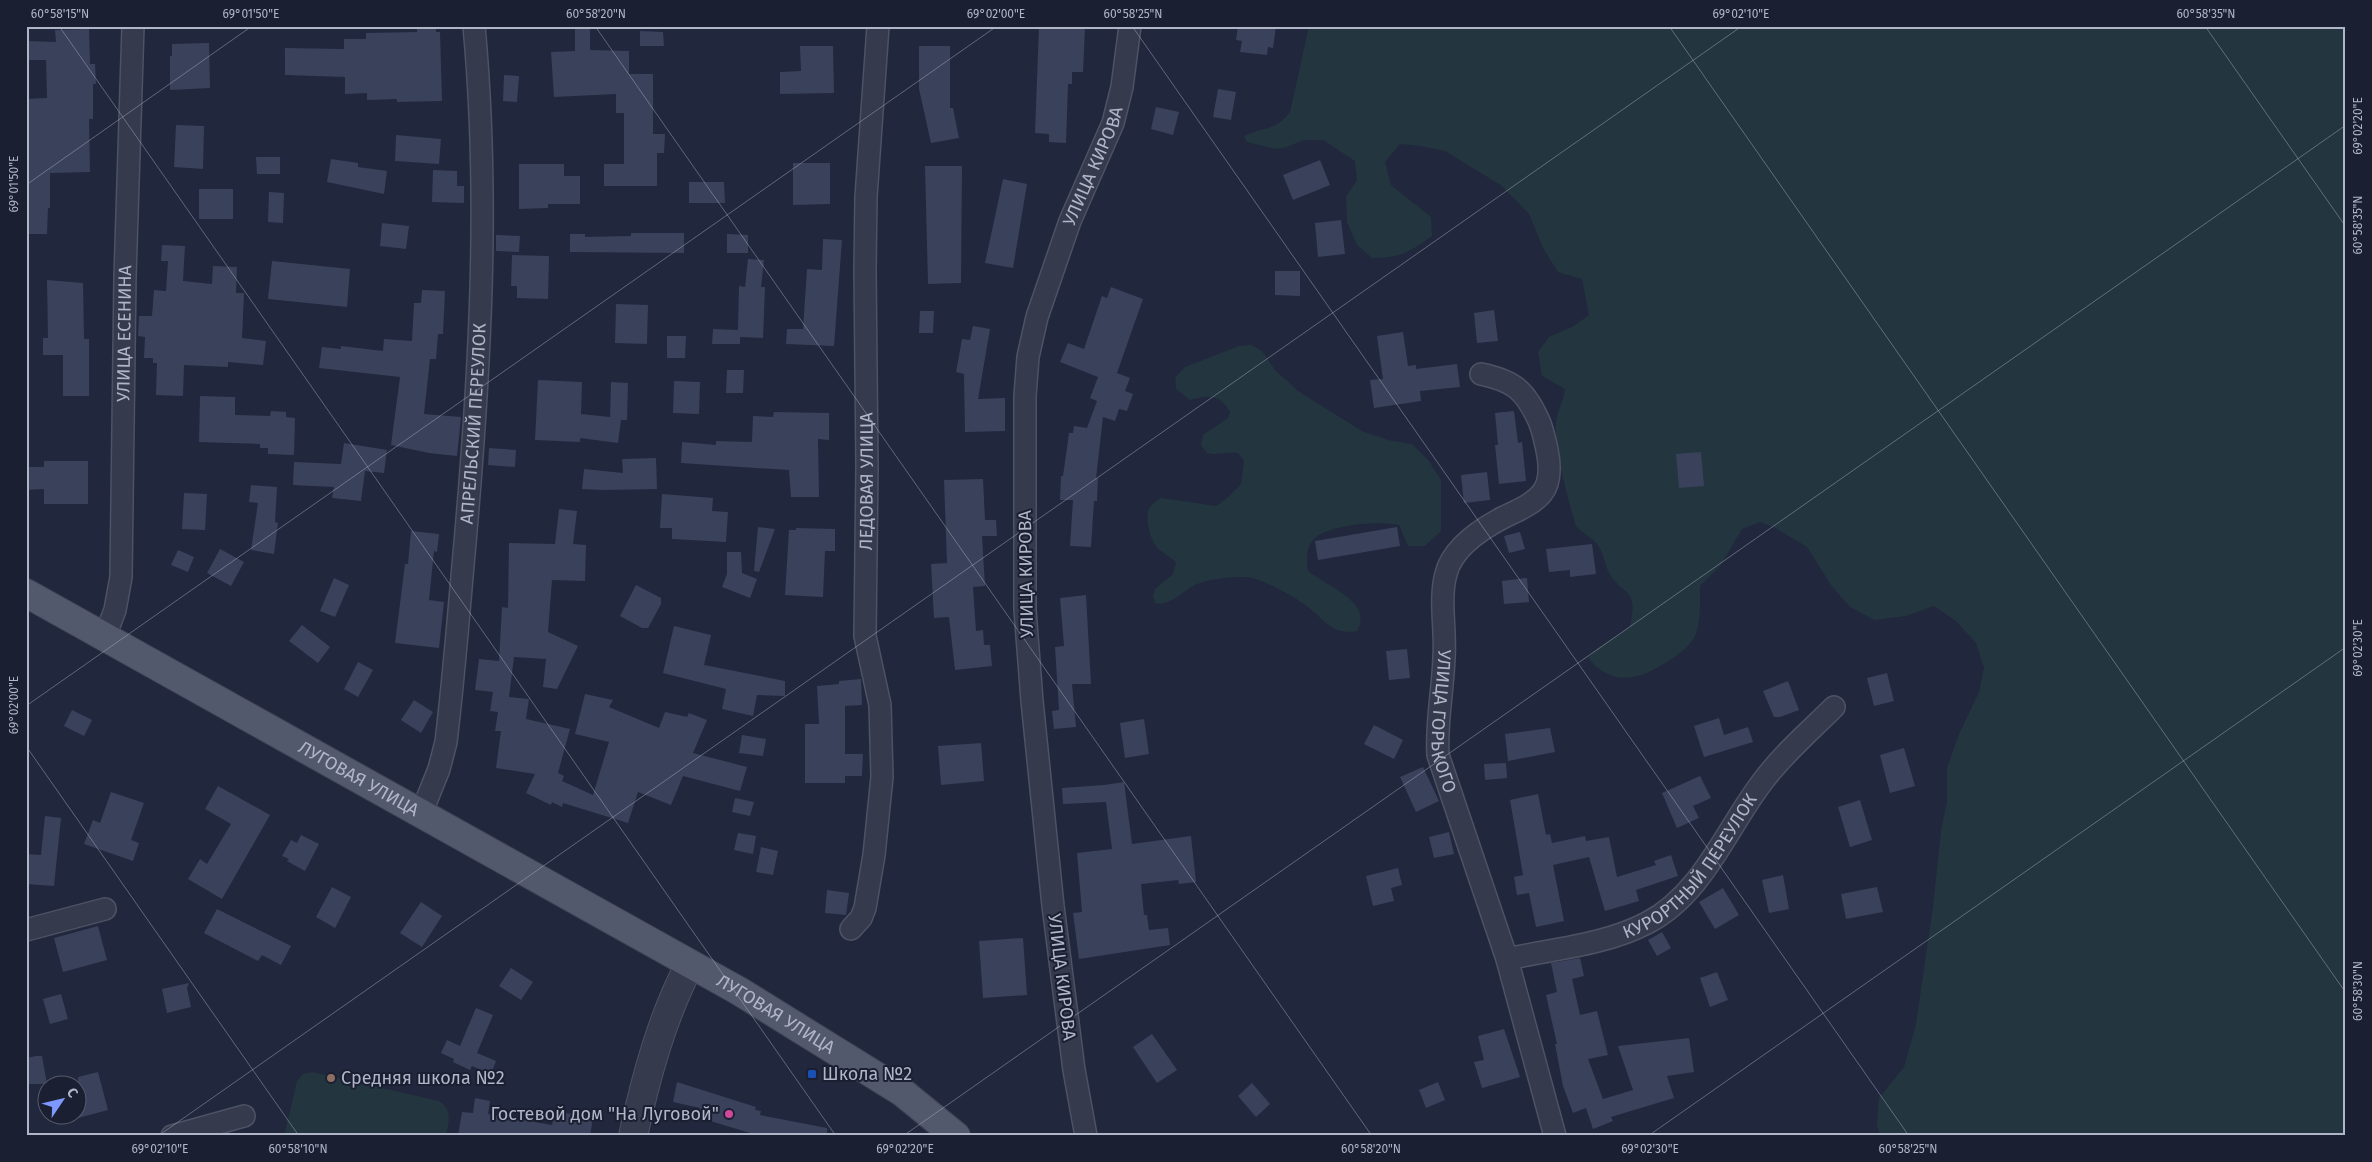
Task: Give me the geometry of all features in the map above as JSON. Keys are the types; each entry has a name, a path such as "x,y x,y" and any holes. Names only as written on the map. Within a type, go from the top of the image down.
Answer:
{"main road":[{"name":"ЛУГОВАЯ УЛИЦА","path":"26,594 690,964 871,1071 933,1126 956,1136"}],"street":[{"name":"УЛИЦА ЕСЕНИНА","path":"104,639 115,610 121,578 125,277 133,26"},
{"name":"АПРЕЛЬСКИЙ ПЕРЕУЛОК","path":"421,814 439,769 446,742 479,346 483,199 474,26"},
{"name":"ЛЕДОВАЯ УЛИЦА","path":"851,929 861,918 865,908 874,855 882,777 880,705 865,636 867,457 866,197 878,26"},
{"name":"УЛИЦА КИРОВА","path":"1086,1136 1062,981 1032,701 1025,610 1025,396 1028,357 1037,317 1070,221 1112,123 1122,87 1130,26"},
{"name":"УЛИЦА ГОРЬКОГО","path":"1481,374 1503,379 1518,389 1532,405 1541,425 1550,464 1548,483 1542,494 1532,504 1501,519 1463,546 1452,559 1445,581 1444,656 1437,731 1438,755 1507,959 1555,1136"},
{"name":"КУРОРТНЫЙ ПЕРЕУЛОК","path":"1507,959 1625,933 1648,923 1668,909 1695,883 1764,780 1834,707"},
{"path":"26,930 105,909"},
{"path":"633,1136 669,1008 690,964"},
{"path":"172,1136 244,1116"}],"shaded area":[{"path":"1309,26 2346,26 2346,1136 1881,1136 1877,1127 1879,1098 1904,1067 1916,1024 1933,907 1941,830 1947,801 1947,768 1959,734 1979,692 1984,668 1976,643 1956,621 1934,606 1906,616 1874,620 1850,607 1831,585 1807,547 1775,528 1760,522 1742,529 1721,565 1700,586 1700,612 1697,630 1691,643 1684,650 1659,667 1638,676 1618,677 1598,668 1588,658 1598,648 1630,627 1632,614 1631,599 1629,594 1609,573 1597,544 1576,526 1562,474 1557,446 1556,422 1565,389 1542,376 1538,352 1549,337 1572,327 1589,315 1582,279 1558,272 1543,248 1529,214 1502,186 1445,151 1420,146 1400,144 1385,162 1391,185 1431,217 1432,236 1411,250 1390,257 1372,258 1357,245 1347,222 1346,197 1357,180 1355,161 1323,140 1304,140 1284,148 1275,149 1247,142 1244,136 1274,126 1290,112"},
{"path":"1251,345 1262,351 1275,370 1298,391 1362,431 1388,440 1412,444 1429,461 1441,480 1441,531 1425,546 1408,546 1399,525 1380,523 1332,530 1323,533 1312,541 1308,549 1308,571 1354,603 1361,621 1357,631 1342,631 1330,626 1296,599 1267,583 1249,577 1226,578 1204,582 1194,585 1172,600 1155,603 1153,596 1155,589 1173,574 1176,563 1158,548 1152,539 1148,520 1150,508 1161,498 1216,506 1241,484 1244,461 1238,453 1207,453 1201,445 1203,435 1228,418 1230,412 1222,402 1213,397 1190,400 1176,389 1175,378 1185,367 1239,346"},
{"name":"Средняя школа №2","path":"312,1072 439,1101 446,1108 449,1117 446,1136 284,1136 297,1081 303,1074"}],"building":[{"path":"417,26 436,26 436,32 440,32 442,101 397,102 397,99 367,100 367,93 345,94 345,77 285,75 285,48 344,49 344,39 366,39 366,33 417,32"},
{"path":"575,26 590,26 590,50 629,51 629,74 653,74 653,134 665,134 664,153 657,153 657,186 604,186 604,164 624,164 624,113 616,113 616,94 554,97 551,52 575,51"},
{"path":"1039,26 1085,26 1083,72 1072,72 1072,84 1068,84 1066,143 1049,142 1049,134 1035,133"},
{"path":"1238,26 1276,26 1273,48 1268,47 1267,55 1240,52 1242,41 1236,40"},
{"path":"89,29 90,64 95,64 96,84 93,84 93,119 89,119 90,172 50,173 50,208 48,208 47,234 26,234 26,99 47,98 46,60 26,60 26,41 56,42 55,30"},
{"path":"640,31 663,32 664,46 640,46"},
{"path":"209,43 210,88 170,90 172,44"},
{"path":"800,46 833,46 834,93 780,94 780,72 801,71"},
{"path":"919,46 950,46 950,108 953,108 959,138 931,143 919,89"},
{"path":"504,75 519,76 517,102 503,101"},
{"path":"1218,89 1236,92 1231,120 1213,117"},
{"path":"1156,107 1179,112 1173,135 1151,129"},
{"path":"176,125 204,126 203,169 174,167"},
{"path":"396,135 441,139 439,164 395,161"},
{"path":"256,157 280,157 280,174 257,174"},
{"path":"331,159 358,163 358,167 387,171 384,194 327,182"},
{"path":"1320,160 1330,185 1293,200 1283,175"},
{"path":"793,163 830,163 830,204 793,205"},
{"path":"519,164 564,164 564,176 580,176 580,204 548,204 548,208 519,209"},
{"path":"925,166 962,166 961,283 928,284"},
{"path":"433,170 457,171 457,186 464,186 464,203 432,202"},
{"path":"1003,179 1027,184 1013,268 985,263"},
{"path":"689,182 724,182 725,203 689,203"},
{"path":"199,189 233,189 233,219 199,219"},
{"path":"269,192 284,193 283,223 268,222"},
{"path":"1341,220 1345,254 1318,257 1315,223"},
{"path":"382,223 409,226 406,249 380,246"},
{"path":"631,233 684,233 684,253 570,252 570,234 585,234 585,237 631,236"},
{"path":"727,234 748,235 748,253 727,253"},
{"path":"496,235 520,236 519,252 496,251"},
{"path":"823,239 842,240 834,346 786,344 787,329 803,329 807,269 822,270"},
{"path":"162,245 185,246 183,281 212,284 213,266 237,267 236,293 244,293 242,338 266,341 263,365 228,362 228,367 184,365 183,396 156,395 157,363 153,363 153,358 144,358 145,337 138,336 139,316 152,316 154,290 166,291 168,261 161,261"},
{"path":"512,255 549,256 548,299 517,298 517,286 511,286"},
{"path":"748,259 764,260 761,287 765,287 763,338 740,337 740,344 712,344 713,329 738,330 739,286 745,287"},
{"path":"272,261 350,269 347,307 268,299"},
{"path":"1275,271 1300,271 1300,296 1275,295"},
{"path":"47,280 83,283 84,339 89,339 89,396 63,396 63,355 43,355 43,338 48,338"},
{"path":"1111,287 1143,299 1117,373 1130,378 1125,391 1133,394 1127,411 1119,409 1115,421 1103,417 1096,478 1098,478 1097,501 1094,501 1091,547 1070,546 1073,500 1060,500 1061,476 1063,476 1069,433 1073,433 1074,426 1087,428 1097,401 1090,398 1098,377 1060,362 1068,343 1084,349 1102,296 1107,298"},
{"path":"422,290 445,291 443,334 438,334 436,359 430,359 424,414 461,417 457,456 429,453 391,445 400,377 319,368 322,347 341,349 341,346 383,351 384,339 412,341 414,303 421,303"},
{"path":"616,304 648,305 647,344 615,343"},
{"path":"1494,310 1498,341 1477,343 1474,313"},
{"path":"920,311 934,311 933,333 919,333"},
{"path":"973,326 990,329 978,399 1005,398 1005,431 965,432 964,374 956,372 962,339 970,340"},
{"path":"1403,332 1408,366 1416,365 1416,369 1457,364 1460,387 1420,391 1421,401 1374,408 1370,380 1383,379 1377,336"},
{"path":"667,336 686,336 685,358 667,358"},
{"path":"727,370 744,370 743,393 726,393"},
{"path":"538,380 582,382 581,414 610,417 611,382 628,383 627,420 621,420 618,443 580,438 580,442 535,440"},
{"path":"674,381 700,382 699,414 673,413"},
{"path":"200,396 235,397 235,415 270,416 271,411 286,412 286,417 295,418 294,455 268,454 268,448 260,448 260,444 199,442"},
{"path":"1514,411 1518,443 1522,442 1526,481 1499,484 1495,445 1498,445 1495,413"},
{"path":"774,412 829,413 829,440 818,439 819,497 791,497 789,470 681,463 682,442 716,445 716,441 752,442 753,416 773,417"},
{"path":"344,443 387,450 384,473 365,471 361,501 332,498 334,487 293,485 294,462 341,464"},
{"path":"489,448 516,450 515,467 488,465"},
{"path":"1701,452 1704,486 1679,488 1676,454"},
{"path":"656,458 657,489 582,489 584,469 623,473 622,459"},
{"path":"44,461 88,461 88,504 44,504 44,489 26,490 26,467 44,467"},
{"path":"1487,472 1490,500 1464,503 1461,475"},
{"path":"983,479 985,520 996,520 997,536 982,536 985,586 973,587 976,631 983,630 984,645 990,645 992,666 955,670 949,617 934,618 931,564 947,563 944,480"},
{"path":"251,485 277,487 275,522 278,523 274,554 251,550 258,503 249,502"},
{"path":"184,493 207,494 205,530 182,529"},
{"path":"662,494 713,498 712,511 728,512 726,542 672,539 672,528 660,528"},
{"path":"559,509 577,511 573,544 586,545 585,581 552,580 548,632 578,646 557,689 543,687 546,659 514,657 509,697 529,699 526,719 570,729 558,773 564,776 562,781 593,795 609,742 575,734 585,694 613,700 609,707 659,728 665,712 687,717 689,713 707,720 693,753 747,767 740,791 683,776 671,805 638,792 628,823 563,803 562,807 552,802 551,805 526,793 535,774 496,768 501,731 495,731 498,712 490,711 493,692 475,690 479,659 499,661 502,607 508,608 509,543 555,544"},
{"path":"758,527 775,529 759,572 754,571"},
{"path":"1397,527 1400,546 1318,560 1315,541"},
{"path":"796,528 835,529 835,551 825,551 823,597 785,595 789,530 796,530"},
{"path":"411,531 439,534 437,552 434,551 429,600 444,602 439,648 395,643 405,564 408,564"},
{"path":"1520,532 1525,549 1509,553 1504,536"},
{"path":"1592,544 1596,574 1570,577 1570,570 1549,572 1546,549"},
{"path":"220,549 244,562 231,586 207,573"},
{"path":"178,550 194,557 188,572 171,565"},
{"path":"727,552 741,552 742,573 757,579 750,598 722,587 727,574"},
{"path":"334,578 349,585 335,617 320,611"},
{"path":"1527,578 1529,602 1504,604 1502,581"},
{"path":"636,585 661,598 661,604 648,628 642,628 620,616"},
{"path":"1086,595 1091,684 1072,684 1076,727 1054,729 1052,711 1059,710 1055,647 1064,646 1060,598"},
{"path":"302,625 330,647 318,663 289,641"},
{"path":"674,626 711,635 704,665 785,681 785,696 757,695 753,716 722,709 726,689 663,673"},
{"path":"1407,649 1410,678 1389,680 1386,651"},
{"path":"358,662 373,670 358,697 344,689"},
{"path":"1887,673 1894,701 1874,706 1867,678"},
{"path":"861,679 862,705 845,706 845,754 863,754 862,776 845,776 845,783 805,783 805,724 819,724 817,686"},
{"path":"1788,681 1799,710 1780,717 1774,717 1763,691"},
{"path":"414,700 433,712 421,733 401,720"},
{"path":"72,710 92,720 84,736 64,726"},
{"path":"1719,718 1724,735 1748,727 1753,742 1704,757 1694,726"},
{"path":"1144,719 1149,754 1125,758 1120,723"},
{"path":"1374,725 1403,740 1394,759 1364,744"},
{"path":"1550,728 1555,752 1508,761 1505,734"},
{"path":"742,735 766,739 763,756 739,753"},
{"path":"981,743 984,781 941,785 938,746"},
{"path":"1904,748 1915,786 1890,793 1880,755"},
{"path":"1506,763 1507,778 1485,780 1484,764"},
{"path":"1423,767 1439,801 1416,812 1400,777"},
{"path":"1700,776 1711,798 1693,806 1699,818 1677,828 1662,793"},
{"path":"1124,782 1132,844 1191,836 1196,882 1179,884 1178,880 1141,884 1144,915 1147,915 1149,930 1168,928 1170,945 1079,959 1073,913 1082,912 1077,853 1112,849 1106,802 1063,804 1062,788"},
{"path":"218,786 270,815 222,899 188,879 200,859 207,864 231,824 205,809"},
{"path":"111,792 144,803 131,840 139,843 133,861 84,844 93,820 100,823"},
{"path":"1538,794 1546,835 1550,834 1552,843 1585,836 1586,841 1609,837 1617,877 1656,865 1654,861 1671,855 1678,876 1636,890 1639,901 1605,911 1589,857 1553,865 1564,921 1536,927 1529,893 1517,895 1514,877 1523,875 1510,800"},
{"path":"735,798 754,802 750,816 732,812"},
{"path":"1860,800 1872,840 1850,847 1838,807"},
{"path":"45,816 61,818 54,886 26,884 26,854 41,855"},
{"path":"1449,832 1454,854 1434,858 1429,837"},
{"path":"738,833 756,836 753,854 734,850"},
{"path":"301,835 319,844 305,871 282,856 291,840 297,843"},
{"path":"761,847 778,851 773,875 756,872"},
{"path":"1398,868 1402,885 1391,888 1394,901 1373,906 1366,876"},
{"path":"1783,875 1789,909 1769,913 1762,880"},
{"path":"332,887 351,897 335,928 316,917"},
{"path":"1877,887 1883,912 1846,919 1841,894"},
{"path":"1723,888 1739,915 1715,929 1699,902"},
{"path":"827,890 849,893 846,915 825,913"},
{"path":"421,902 442,916 422,947 400,933"},
{"path":"217,909 291,946 281,965 262,955 258,961 204,933"},
{"path":"98,926 107,960 63,972 54,938"},
{"path":"1662,932 1671,948 1657,956 1648,940"},
{"path":"1023,938 1027,995 983,998 979,941"},
{"path":"1580,958 1584,976 1572,979 1580,1015 1597,1011 1608,1055 1588,1059 1603,1099 1633,1090 1618,1046 1689,1038 1694,1072 1667,1076 1674,1098 1611,1117 1613,1121 1593,1129 1586,1108 1573,1113 1563,1086 1555,1044 1557,1044 1546,995 1557,992 1551,963"},
{"path":"511,968 533,982 521,1000 499,986"},
{"path":"1717,972 1728,1000 1710,1007 1700,978"},
{"path":"189,983 187,988 191,1007 167,1013 162,989"},
{"path":"61,994 68,1019 50,1024 43,999"},
{"path":"476,1008 493,1015 477,1053 496,1061 491,1074 472,1066 470,1070 453,1062 454,1059 441,1053 447,1040 460,1046"},
{"path":"1504,1029 1520,1077 1482,1088 1474,1062 1484,1060 1478,1036"},
{"path":"1152,1034 1177,1070 1157,1083 1133,1047"},
{"path":"42,1056 45,1074 38,1074 38,1084 26,1084 26,1058"},
{"path":"98,1072 108,1110 88,1115 88,1074"},
{"path":"677,1082 756,1107 755,1110 761,1111 760,1115 827,1128 827,1136 760,1136 697,1117 700,1108 673,1102"},
{"path":"1438,1082 1445,1100 1426,1108 1419,1090"},
{"path":"1252,1083 1270,1104 1256,1117 1238,1096"},
{"path":"475,1098 490,1101 488,1114 552,1125 555,1111 593,1118 590,1136 458,1136 462,1112 473,1113"}],"place":[{"name":"Школа №2","path":"812,1074"},
{"name":"Средняя школа №2","path":"331,1078"},
{"name":"Гостевой дом \"На Луговой\"","path":"729,1114"}]}
